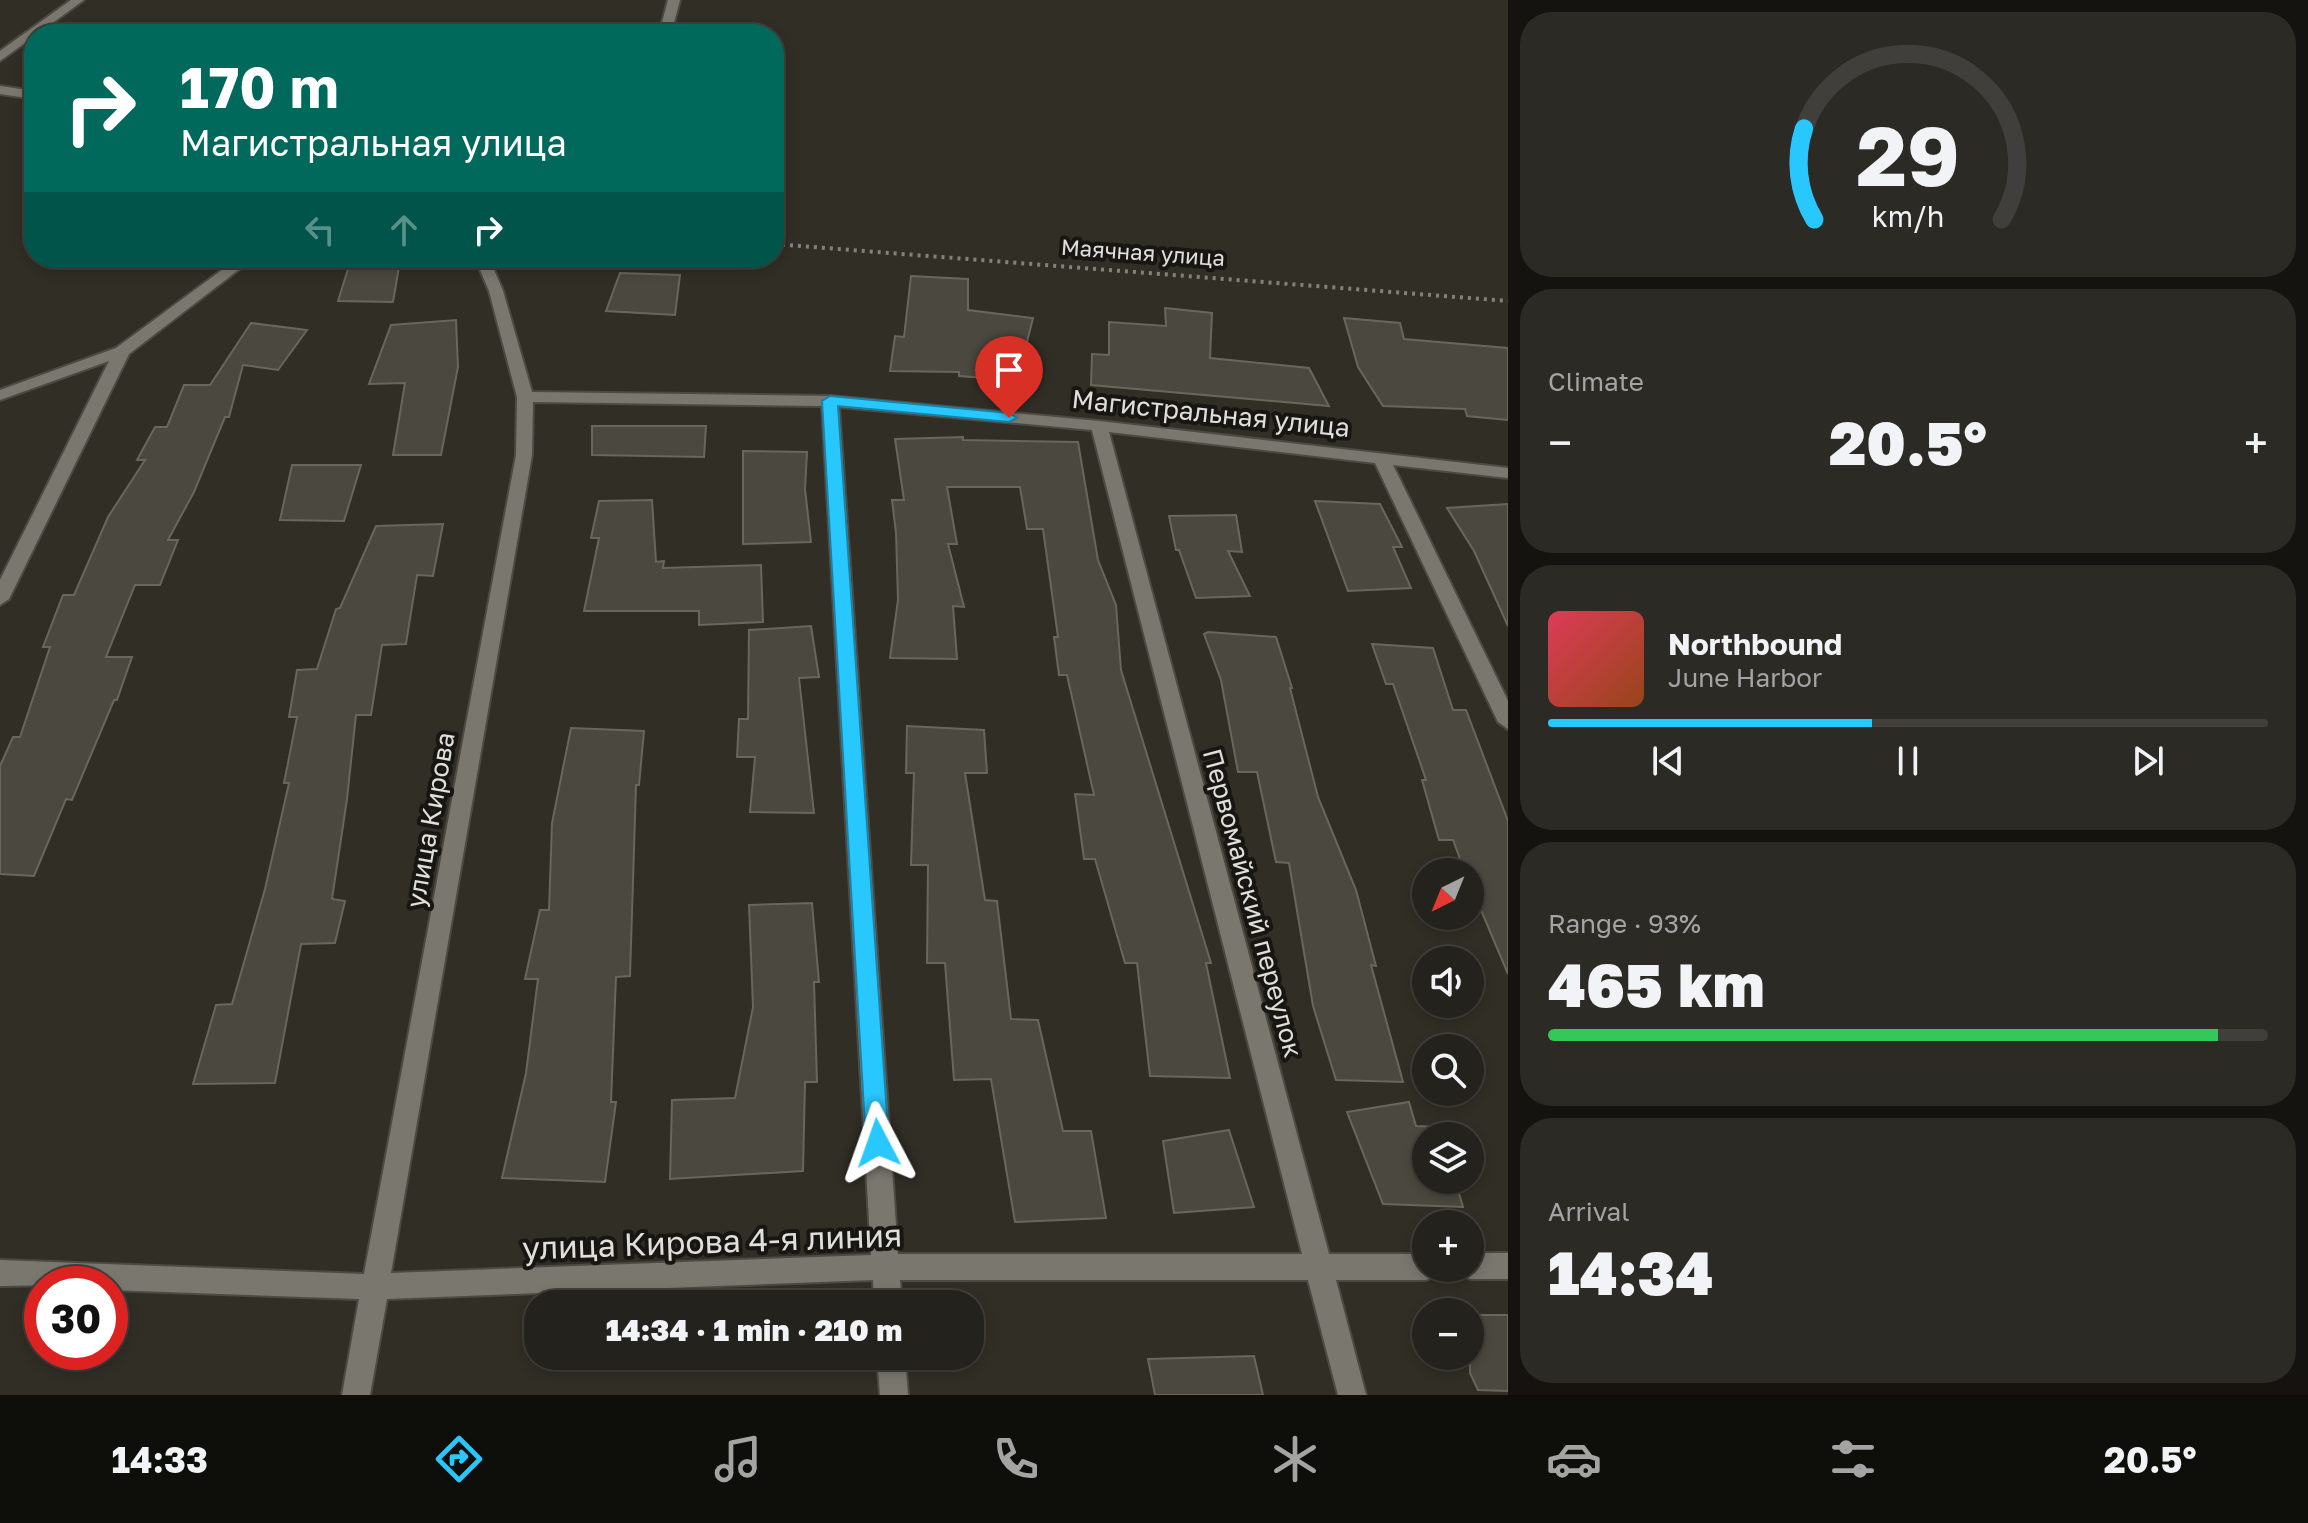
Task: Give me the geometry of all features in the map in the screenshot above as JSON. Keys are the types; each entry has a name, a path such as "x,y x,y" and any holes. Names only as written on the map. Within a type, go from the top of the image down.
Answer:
{"street":[{"path":"45,24 78,0"},
{"path":"668,24 674,0"},
{"path":"0,57 24,39"},
{"path":"0,90 24,94"},
{"path":"0,395 122,351 234,268"},
{"name":"улица Кирова","path":"356,1395 524,455 525,397 496,291 486,268"},
{"path":"0,599 122,351"},
{"name":"Магистральная улица","path":"525,397 830,401 1099,426 1508,473"},
{"path":"830,401 887,1290"},
{"name":"Первомайский переулок","path":"1099,426 1352,1395"},
{"path":"1381,457 1508,722"},
{"path":"1484,1266 1508,1266"},
{"name":"улица Кирова 4-я линия","path":"0,1273 374,1287 886,1267 1412,1267"},
{"path":"892,1370 894,1395"}],"path":[{"name":"Маячная улица","path":"784,245 1508,301"}],"building":[{"path":"399,268 393,302 338,301 348,269"},
{"path":"620,273 680,275 675,315 606,311"},
{"path":"911,276 968,279 968,310 1033,318 1025,350 1025,381 959,376 959,372 890,371 895,336 904,337"},
{"path":"1165,308 1212,313 1210,358 1309,368 1329,406 1091,385 1092,354 1109,355 1109,322 1166,326"},
{"path":"1344,318 1400,323 1404,339 1508,348 1508,420 1467,416 1465,409 1383,406 1358,367"},
{"path":"456,320 458,367 441,455 393,455 405,383 369,384 391,325"},
{"path":"251,323 307,330 278,370 243,365 229,417 225,417 194,492 168,540 178,540 160,585 135,585 106,657 132,657 117,700 114,700 72,800 66,799 34,876 0,874 0,766 13,737 20,737 50,647 43,647 63,595 74,595 108,517 145,460 137,460 155,427 167,427 184,385 210,385"},
{"path":"592,426 706,426 704,457 592,455"},
{"path":"963,437 963,440 1078,442 1098,560 1116,605 1121,670 1211,963 1206,963 1230,1078 1150,1076 1137,963 1125,963 1095,859 1084,859 1075,794 1094,795 1067,675 1059,675 1054,637 1058,637 1043,529 1027,529 1020,487 947,487 957,544 948,544 964,607 953,606 957,659 890,658 898,600 892,500 904,500 895,439"},
{"path":"743,451 807,452 805,489 811,542 743,544"},
{"path":"292,465 361,465 344,521 280,520"},
{"path":"652,500 656,562 664,561 663,568 761,565 763,622 699,625 699,611 584,611 599,538 591,538 599,501"},
{"path":"1315,501 1380,504 1402,547 1393,547 1411,588 1348,591"},
{"path":"1508,504 1508,626 1474,551 1447,508"},
{"path":"1236,515 1242,552 1228,551 1250,596 1196,598 1179,550 1176,550 1169,516"},
{"path":"443,524 433,576 417,575 406,644 382,645 371,715 356,715 332,899 345,901 335,943 301,944 275,1083 193,1084 216,1005 232,1004 265,889 289,783 284,783 297,717 289,717 297,670 317,669 336,609 340,608 376,526"},
{"path":"811,626 819,677 799,678 814,813 750,812 755,757 737,757 739,719 748,719 749,630"},
{"path":"1204,634 1276,637 1292,688 1318,797 1356,890 1376,966 1371,965 1403,1082 1336,1080 1313,1006 1289,863 1276,862 1257,772 1238,772 1221,680"},
{"path":"1372,644 1433,648 1453,710 1466,710 1508,821 1508,974 1484,917 1484,858 1460,858 1453,840 1439,840 1422,780 1426,780 1393,684 1386,684"},
{"path":"907,726 984,730 987,773 965,773 985,900 997,901 1011,1019 1038,1020 1063,1131 1091,1131 1106,1218 1015,1222 991,1079 954,1080 945,963 927,963 928,865 911,865 914,773 906,773"},
{"path":"571,728 644,731 639,785 636,785 630,976 616,977 611,1102 616,1102 605,1182 502,1178 526,1073 538,979 525,979 540,910 549,910 552,823"},
{"path":"812,903 819,982 814,982 817,1082 805,1082 803,1171 670,1179 672,1100 735,1098 753,1007 749,905"},
{"path":"1409,1102 1415,1122 1412,1122 1412,1194 1459,1194 1463,1207 1383,1204 1347,1112"},
{"path":"1229,1130 1254,1207 1174,1213 1163,1141"},
{"path":"1484,1315 1508,1315 1508,1391 1478,1390 1470,1370 1484,1370"},
{"path":"1254,1356 1263,1395 1155,1395 1148,1359"}],"route":[{"path":"878,1143 830,401 1009,418"}]}
